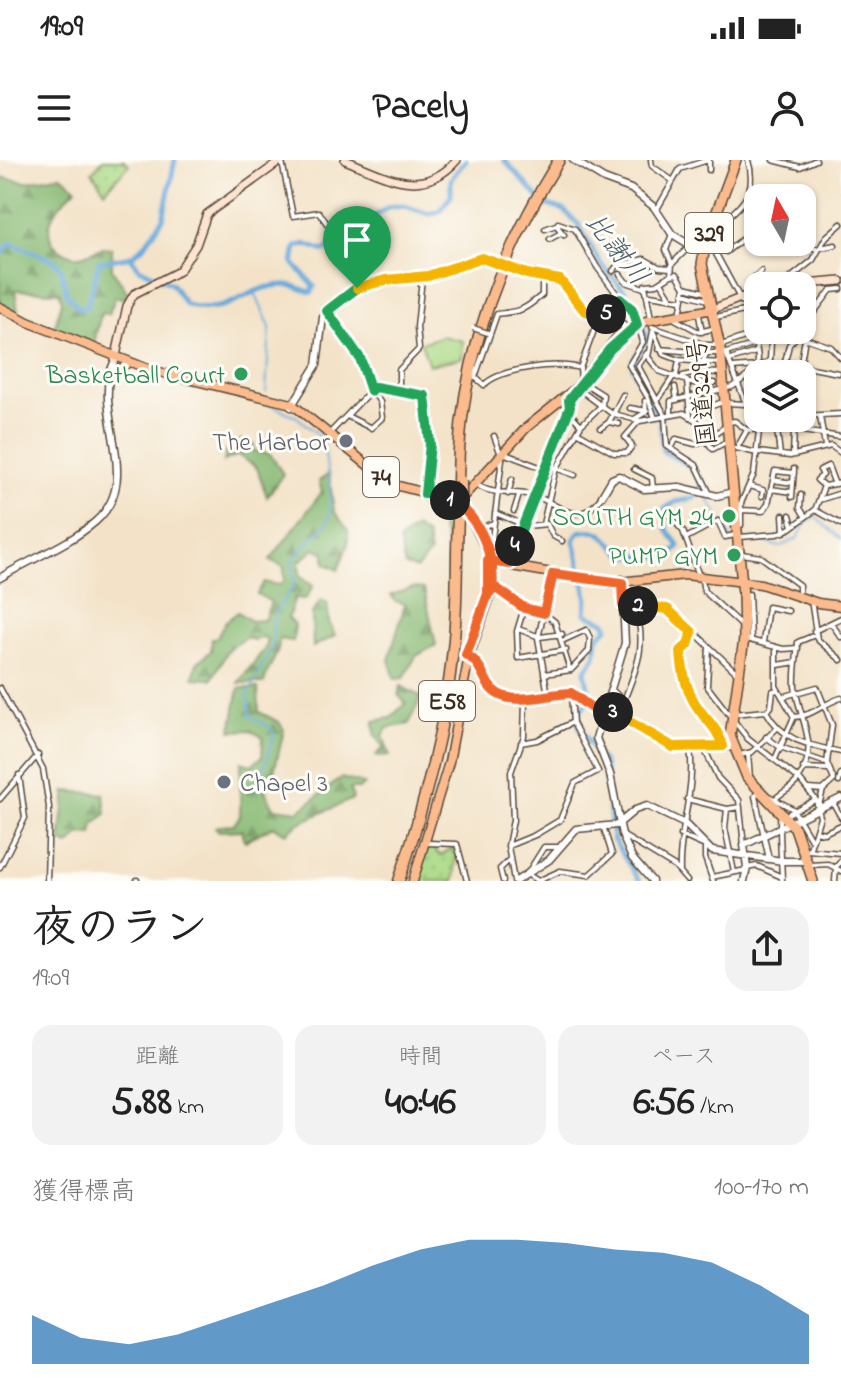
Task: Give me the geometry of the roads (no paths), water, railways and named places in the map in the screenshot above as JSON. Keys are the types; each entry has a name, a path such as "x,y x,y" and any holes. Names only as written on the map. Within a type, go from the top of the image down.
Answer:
{"highway":[{"name":"E58","path":"401,881 431,774 446,704 456,613 462,407 475,346 497,279 543,188 561,160"},
{"name":"国道329号","path":"736,160 716,225 703,253 723,360 719,390 732,446 733,492 739,506 738,543 742,579"},
{"name":"329","path":"730,750 731,713 748,639 742,579"},
{"path":"730,750 750,781 796,823 813,881"}],"main road":[{"path":"117,361 130,298 140,289 169,278 188,261 203,219 212,208 282,160"},
{"path":"345,160 399,181 415,182 437,179 457,160"},
{"path":"816,283 841,281"},
{"path":"459,510 476,486 534,421 567,404 610,349 643,326 744,296"},
{"path":"677,317 699,315 711,305"},
{"name":"74","path":"0,308 50,335 117,361 292,406 391,484 459,510"},
{"name":"74","path":"0,308 117,361"},
{"path":"443,497 457,497 476,486 504,455"},
{"name":"74","path":"425,496 443,497 459,510"},
{"path":"459,510 489,541 493,590"},
{"path":"411,881 451,744 468,655 488,594 490,561 467,518 459,510"},
{"path":"490,561 622,581 700,575 742,579 841,604"},
{"path":"468,655 501,571 511,565"},
{"path":"742,579 811,600 841,604"}],"street":[{"path":"282,160 293,216 318,211 341,244 357,288"},
{"path":"573,160 604,179 627,186 656,211 672,234 703,253"},
{"path":"651,160 652,166 673,181"},
{"path":"656,211 680,169 708,160 709,170"},
{"path":"750,160 751,184"},
{"path":"773,160 800,167 816,160"},
{"path":"744,203 716,225 717,256 744,303"},
{"path":"545,229 561,223 575,229 620,299 632,309 659,349 679,360 704,362 756,352 771,353"},
{"path":"796,272 813,260 824,240 841,224"},
{"path":"550,239 563,234 556,225"},
{"path":"821,232 824,240"},
{"path":"671,275 666,250 672,234"},
{"path":"717,247 726,252 744,238"},
{"path":"671,266 691,244"},
{"path":"819,250 835,245"},
{"path":"653,264 655,256"},
{"path":"292,406 317,365 320,326 327,311 357,288 386,280 422,278 478,259 564,283 581,306 601,317 643,326 723,360 733,368 744,396"},
{"path":"613,271 617,266 644,259 653,264 671,266"},
{"path":"620,274 626,282 644,288 650,295 681,300"},
{"path":"644,288 645,285 679,274 684,290 677,317 681,325 702,332 717,328"},
{"path":"542,276 542,295 535,302 517,314 499,312 488,333 475,377 484,385 497,374 517,373 546,364 580,368"},
{"path":"399,389 399,370 419,349 417,327 422,278"},
{"path":"661,282 671,298"},
{"path":"816,310 831,290 841,289"},
{"path":"684,290 711,305 744,311"},
{"path":"650,295 643,342 629,365 648,398 655,418"},
{"path":"543,524 556,468 581,425 602,405 603,395 581,385 580,368 601,317 620,299"},
{"path":"327,311 360,358 371,391 380,402 380,420 368,428 349,417"},
{"path":"699,315 702,332"},
{"path":"643,326 647,353 659,371 688,383 714,383"},
{"path":"473,328 488,333"},
{"path":"714,383 723,360 744,342"},
{"path":"816,342 831,347 841,358"},
{"path":"769,344 770,360"},
{"path":"677,376 700,372 753,345 757,360"},
{"path":"659,349 706,353 723,360"},
{"path":"647,353 638,366 667,414"},
{"path":"700,372 706,353"},
{"path":"658,400 677,376 679,360"},
{"path":"0,578 86,529 108,509 118,476 107,393 117,361"},
{"path":"733,368 744,367"},
{"path":"816,369 838,373"},
{"path":"711,496 696,465 667,446 670,401 691,399 744,380"},
{"path":"688,383 690,415"},
{"path":"714,383 719,390"},
{"path":"328,436 374,387 421,393 426,398 430,444 425,496"},
{"path":"675,387 677,400"},
{"path":"601,428 609,422 623,395"},
{"path":"645,401 647,411"},
{"path":"717,411 723,402"},
{"path":"691,407 744,402"},
{"path":"567,404 581,425"},
{"path":"511,565 516,543 567,404"},
{"path":"602,405 611,413 637,420 667,414 690,415 714,432"},
{"path":"630,408 647,411"},
{"path":"577,432 614,453 627,453 632,446 625,437 647,411"},
{"path":"816,416 841,414"},
{"path":"820,416 825,446"},
{"path":"673,445 676,439 695,444 706,440 735,421 744,428"},
{"path":"609,422 619,424"},
{"path":"732,446 745,432"},
{"path":"759,432 749,486 739,506 763,511 776,471 794,471 792,495 771,489"},
{"path":"776,432 780,455"},
{"path":"793,456 794,432"},
{"path":"810,432 841,437"},
{"path":"494,436 504,455 504,462 489,541 516,543"},
{"path":"706,440 713,449 732,446 757,453 793,456 811,453 825,446 836,447 841,453"},
{"path":"504,455 575,475"},
{"path":"738,543 784,532 815,510 821,485 820,470 828,466 833,479 841,483"},
{"path":"634,469 652,478 653,489"},
{"path":"476,486 508,494 535,496 566,512 581,513 593,507 612,479 619,476 644,489 673,486 711,496 733,492"},
{"path":"508,494 512,479"},
{"path":"821,485 833,479"},
{"path":"773,480 793,483"},
{"path":"749,486 763,490 762,496"},
{"path":"819,500 841,493"},
{"path":"513,509 519,495"},
{"path":"801,495 800,508 805,516"},
{"path":"539,508 546,512"},
{"path":"815,510 841,524"},
{"path":"495,513 523,525 548,525 553,536 562,541"},
{"path":"668,514 686,538 704,591 748,625 765,626"},
{"path":"783,515 784,532"},
{"path":"790,515 793,526"},
{"path":"686,538 718,521 738,543 799,585 799,591"},
{"path":"478,529 493,523"},
{"path":"548,695 538,636 553,572"},
{"path":"527,874 538,881 560,871 589,875 612,854 610,774 596,738 625,643 622,581"},
{"path":"493,590 524,608 544,613 563,637 570,670"},
{"path":"748,625 749,594"},
{"path":"811,600 814,633 819,643 841,660"},
{"path":"623,605 667,609 738,674"},
{"path":"619,713 642,643 642,627 634,605"},
{"path":"763,642 768,607 788,611"},
{"path":"524,608 517,629 518,658 566,650"},
{"path":"773,800 799,779 810,732 796,691 798,642 841,618"},
{"path":"831,623 841,637"},
{"path":"517,629 538,636 563,637 586,630 590,638 589,651 570,670 544,674"},
{"path":"692,632 688,645 681,651 684,680 692,699 730,750"},
{"path":"748,639 776,648 798,648"},
{"path":"709,648 706,684 756,746 799,779 819,805"},
{"path":"776,648 778,690 794,717"},
{"path":"468,655 497,694 525,698 571,693 603,711 619,713 673,747 704,747 748,753"},
{"path":"778,665 796,662"},
{"path":"782,697 817,687 832,725 828,766"},
{"path":"0,688 38,755 46,780 49,807 47,881"},
{"path":"610,689 624,701"},
{"path":"731,713 755,715 766,711 771,707 773,691 778,690"},
{"path":"508,846 545,831 560,820 575,783 598,771 573,722 571,693"},
{"path":"525,698 521,743 511,772 513,820 508,846 515,881 560,847 576,829 610,826 647,806 683,822 705,846 705,858 712,880 757,866 782,879 778,820 787,812 833,803 841,798"},
{"path":"794,717 805,717 822,704 841,698"},
{"path":"766,711 776,729 807,746 841,752"},
{"path":"775,759 794,717"},
{"path":"521,743 537,740 573,722"},
{"path":"748,753 776,729"},
{"path":"766,737 780,747 828,766 838,782"},
{"path":"704,747 718,778 737,795 741,807 747,869 744,881"},
{"path":"680,872 680,835 693,765 690,748"},
{"path":"748,753 750,781"},
{"path":"0,799 38,755"},
{"path":"803,768 828,766"},
{"path":"807,789 823,790 838,782 841,774"},
{"path":"0,867 25,818 19,775"},
{"path":"808,857 823,790"},
{"path":"761,793 755,796 769,859"},
{"path":"687,799 727,809 741,807"},
{"path":"833,803 840,814"},
{"path":"744,845 796,823 819,805"},
{"path":"727,809 725,828 734,872"},
{"path":"796,823 812,841"},
{"path":"816,831 824,833 841,825"},
{"path":"610,826 680,872 687,881"},
{"path":"622,835 632,858 652,881"},
{"path":"680,835 732,853 783,861 841,853"},
{"path":"424,843 457,844 467,881"},
{"path":"527,874 544,847 560,847"},
{"path":"808,857 838,869"},
{"path":"503,881 500,869 509,860"},
{"path":"835,881 841,861"}],"waterway":[{"name":"比謝川","path":"0,256 11,243 55,261 61,269 67,295 79,308 87,307 99,262 132,256 145,245 163,219 175,160"},
{"name":"比謝川","path":"130,256 139,268 172,284 185,304 201,308 215,308 273,286 291,285 312,292 314,286 293,263 296,247 305,244 324,251 388,207 402,205 429,214 439,211 451,196 451,179 466,160"},
{"name":"比謝川","path":"504,160 544,204 564,210 579,225 600,263 636,304 647,339 634,359 633,368 660,419 663,451 693,468 703,486 694,498 675,502 665,509 667,530 679,546 670,557 626,556 595,531 579,532 574,540 587,596 586,614 605,622 608,627 597,638 595,657 585,671 590,697 578,714 579,727 604,764 613,839 639,881"},
{"path":"255,293 270,327 266,392"},
{"path":"257,791 274,735 270,727 250,716 248,694 272,647 274,615 295,583 292,563 325,525 330,508 322,438 297,417 267,403"},
{"path":"706,496 733,541"},
{"path":"740,541 763,541 779,547 797,539 806,523 815,517 841,539"}],"place":[{"name":"Basketball Court","path":"241,374"},
{"name":"The Harbor","path":"346,441"},
{"name":"SOUTH GYM 24","path":"729,516"},
{"name":"PUMP GYM","path":"734,555"},
{"name":"Chapel 3","path":"224,782"}]}
